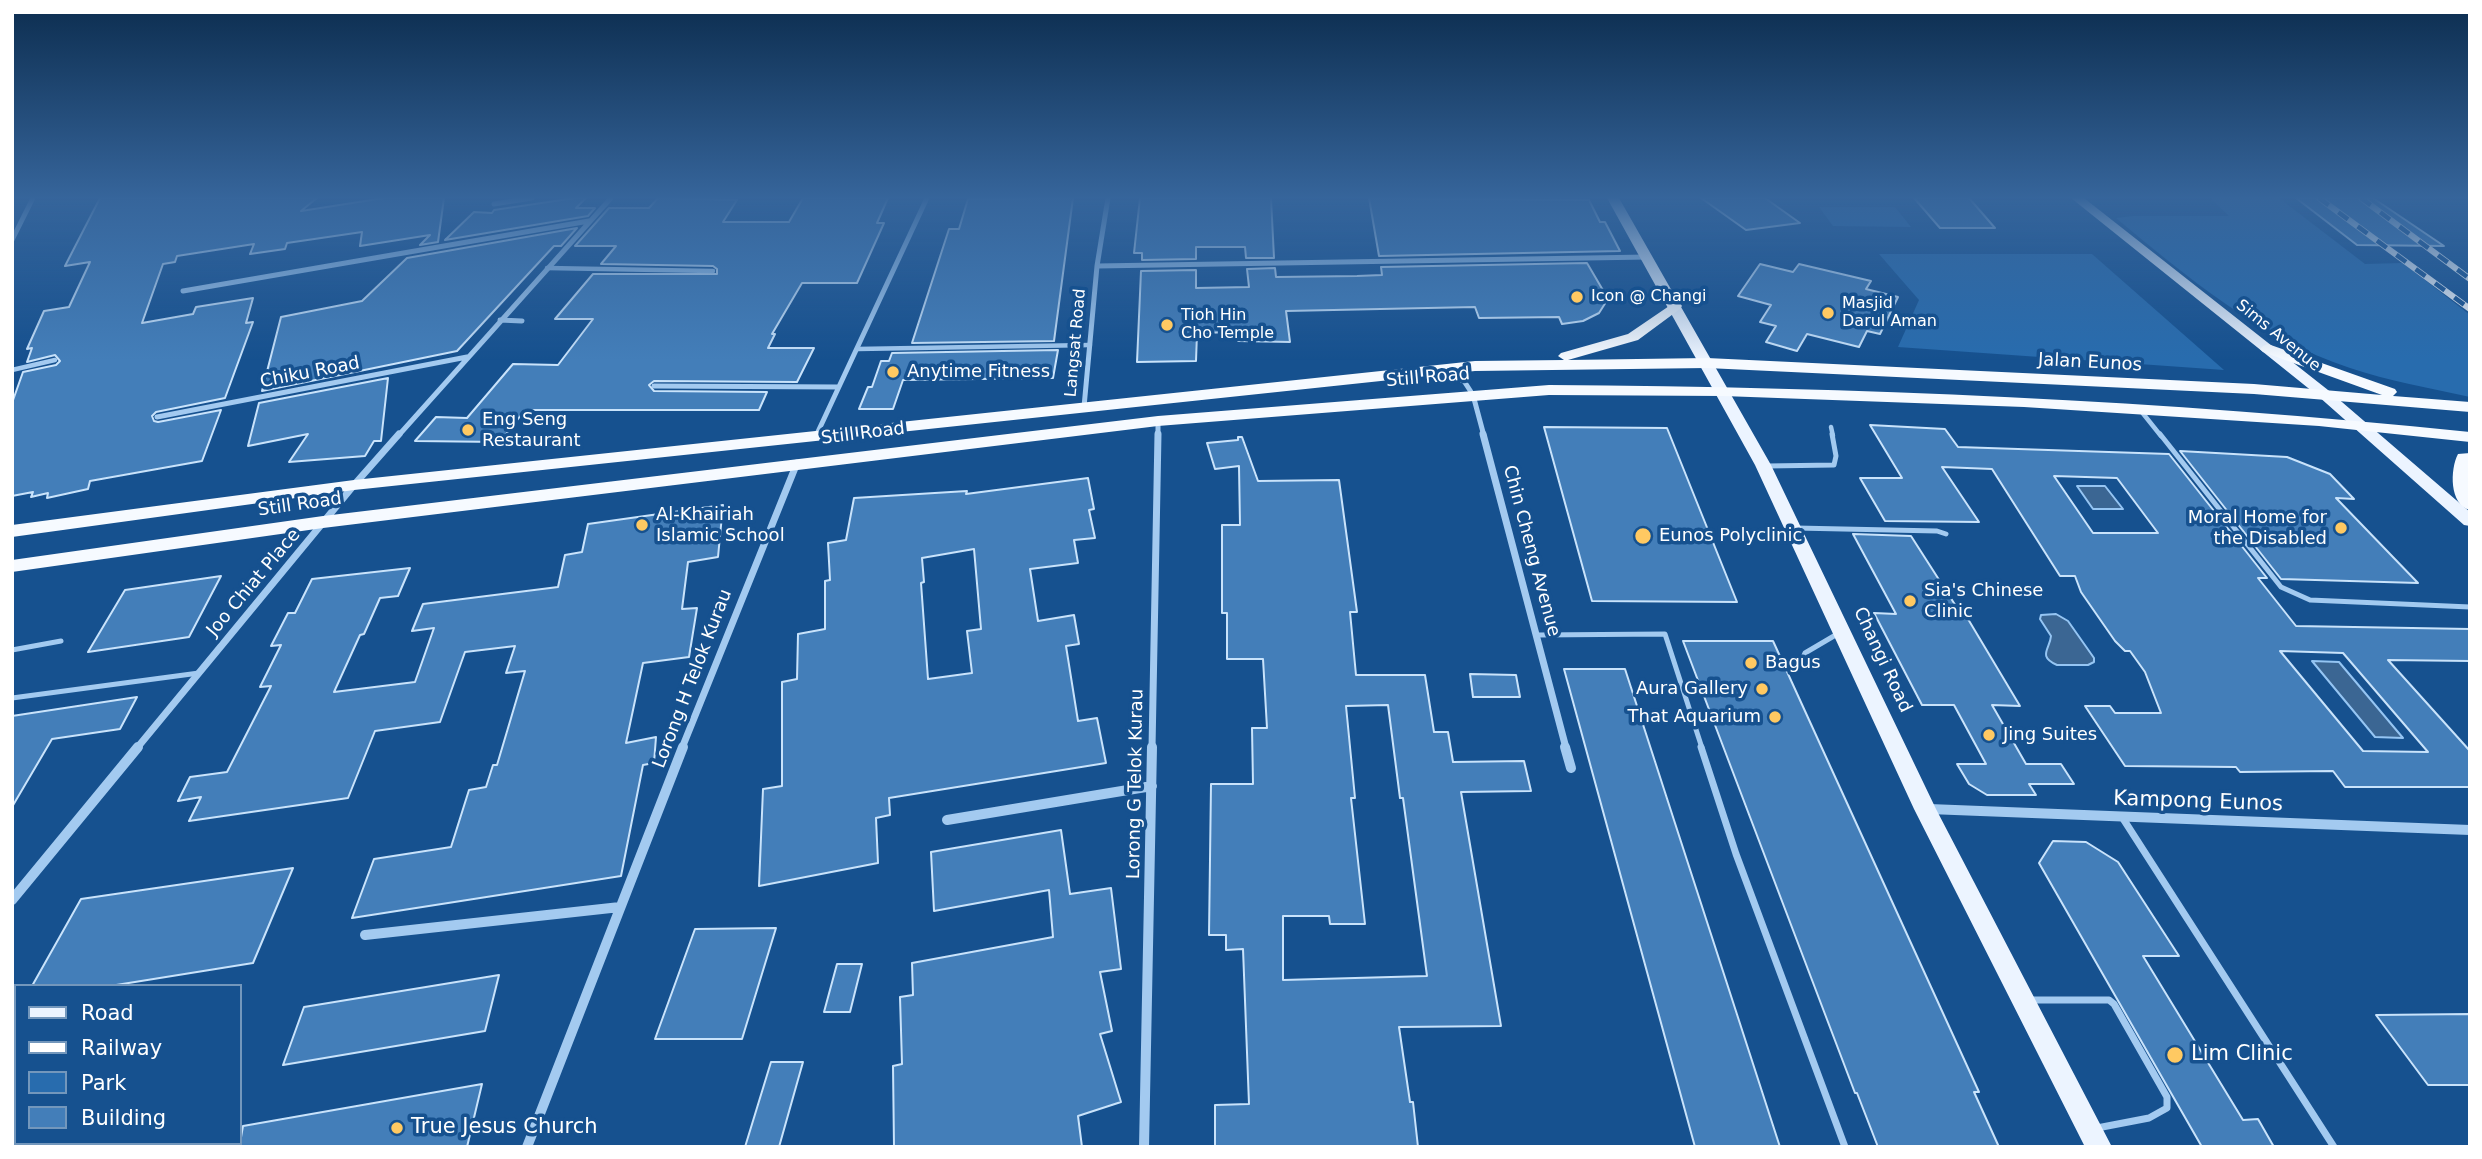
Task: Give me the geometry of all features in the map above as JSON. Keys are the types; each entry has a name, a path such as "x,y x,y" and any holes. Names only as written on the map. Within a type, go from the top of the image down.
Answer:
{"highway":[{"path":"1541,364 1633,337 1675,306"},
{"path":"2268,349 2386,391 2429,402"},
{"name":"Still Road","path":"12,531 354,485 1429,371 1541,364 1707,363"},
{"name":"Jalan Eunos","path":"1707,363 2323,394 2470,407"},
{"path":"1393,375 1405,378 1416,388 1416,395 1410,401"},
{"name":"Still Road","path":"12,566 323,522 1158,421 1549,390 1723,391"},
{"path":"1723,391 2138,408 2356,424 2470,437"},
{"path":"2470,457 2464,458 2459,482 2470,505"}],"main road":[{"name":"Changi Road","path":"1644,252 1723,391 1795,528 1840,632 1925,809 2095,1138"},
{"name":"Sims Avenue","path":"2145,252 2323,394 2470,521"}],"street":[{"path":"183,291 409,252"},
{"name":"Joo Chiat Place","path":"12,900 354,485 562,252"},
{"path":"816,436 902,252"},
{"name":"Langsat Road","path":"1084,407 1099,252"},
{"path":"1097,266 1647,257"},
{"path":"500,320 522,321"},
{"name":"Chiku Road","path":"157,417 467,357"},
{"path":"1429,371 1464,381 1474,395"},
{"path":"654,386 839,387"},
{"name":"Chin Cheng Avenue","path":"1474,395 1572,768"},
{"name":"Lorong G Telok Kurau","path":"1144,1147 1158,421"},
{"name":"Lorong H Telok Kurau","path":"527,1147 729,628 797,463"},
{"path":"947,820 1152,786"},
{"name":"Kampong Eunos","path":"1925,809 2470,830"},
{"path":"365,935 620,907"}],"lane":[{"path":"547,268 713,271"},
{"path":"857,349 1090,345"},
{"path":"12,370 55,360"},
{"path":"2138,408 2281,587 2293,595 2310,600 2470,607"},
{"path":"1763,466 1834,465 1836,456 1830,428"},
{"path":"1795,528 1937,530 1946,534"},
{"path":"1801,662 1805,653 1840,632"},
{"path":"1538,635 1665,634 1736,854 1845,1147"},
{"path":"12,650 61,641"},
{"path":"12,698 199,673"},
{"path":"2122,817 2334,1147"},
{"path":"2023,1000 2109,1000 2114,1004 2167,1097 2167,1108 2149,1118 2095,1138"}],"green space":[{"path":"2157,252 2349,252 2365,264 2403,263 2470,315 2470,397 2364,373 2317,355 2255,323"},
{"path":"1879,254 2092,254 2224,370 1898,347 1919,300"}],"shaded area":[{"path":"2077,486 2105,486 2123,509 2093,509"},
{"path":"2056,614 2068,621 2094,658 2094,662 2088,665 2057,665 2047,658 2051,636 2040,619 2041,615"},
{"path":"2312,661 2339,662 2403,738 2375,737"}],"building":[{"path":"72,252 202,252 177,256 175,262 163,264 142,323 193,314 196,307 253,298 246,323 253,322 225,398 156,412 152,416 154,421 158,422 221,410 202,461 90,481 88,489 47,498 48,493 31,497 33,492 12,496 12,403 23,372 56,365 60,361 55,355 27,362 32,348 27,349 44,311 69,307 90,262 65,266"},
{"path":"441,252 548,252 457,351 262,391 281,317 362,301 407,258"},
{"path":"611,252 871,252 857,283 802,283 772,334 775,334 768,348 814,348 797,382 654,381 649,385 654,391 767,392 759,410 525,410 500,442 415,441 436,417 467,418 513,364 558,365 593,319 555,319 593,274 717,274 717,269 713,266 601,264"},
{"path":"942,252 1066,252 1054,341 912,343"},
{"path":"1196,252 1196,259 1142,260 1142,253 1134,253"},
{"path":"1245,252 1274,252 1274,258 1246,258"},
{"path":"1378,252 1568,252 1379,256"},
{"path":"1587,263 1604,292 1606,302 1599,313 1583,321 1562,324 1559,317 1479,318 1475,307 1286,311 1290,342 1238,341 1237,332 1197,333 1196,361 1137,362 1141,271 1196,270 1196,288 1249,287 1247,269 1275,268 1276,277 1357,276 1382,275 1381,267"},
{"name":"Masjid Darul Aman","path":"1760,264 1793,272 1799,264 1871,281 1866,289 1898,297 1880,334 1867,331 1859,347 1807,334 1797,351 1766,342 1776,326 1760,322 1771,305 1738,296"},
{"path":"1058,350 1053,378 903,380 893,409 859,409 868,387 872,387 881,361 889,361 892,353"},
{"path":"388,378 381,441 374,441 365,456 289,462 308,434 248,446 259,403"},
{"path":"1870,425 1945,429 1958,447 2169,454 2267,578 2258,578 2296,626 2470,629 2470,661 2388,660 2470,751 2470,787 2345,787 2333,771 2240,772 2236,767 2125,766 2085,706 2110,706 2115,713 2161,713 2145,672 2130,651 2125,651 2115,641 2081,592 2075,576 2060,576 1992,469 1942,467 1979,522 1885,521 1860,478 1902,478","holes":["2054,476 2117,478 2158,533 2093,533","2280,651 2343,653 2428,752 2363,751"]},
{"name":"Eunos Polyclinic","path":"1544,427 1667,428 1737,602 1592,601"},
{"path":"1238,437 1242,437 1258,481 1339,480 1357,612 1350,612 1356,675 1425,675 1434,732 1448,732 1453,762 1524,761 1531,791 1461,792 1501,1026 1399,1027 1418,1147 1215,1147 1215,1105 1249,1104 1243,949 1226,950 1226,935 1209,935 1211,784 1253,784 1252,728 1267,728 1263,659 1227,659 1227,613 1222,613 1222,525 1240,525 1239,466 1215,469 1207,443 1238,440","holes":["1388,705 1400,798 1403,798 1427,976 1283,980 1283,916 1329,916 1330,924 1365,924 1351,798 1355,798 1346,706"]},
{"name":"Moral Home for the Disabled","path":"2180,451 2287,457 2330,474 2354,499 2336,498 2418,583 2281,579"},
{"path":"1088,478 1094,509 1089,510 1095,538 1074,540 1078,563 1030,569 1038,621 1074,615 1079,644 1066,646 1078,721 1097,718 1106,763 889,798 890,815 876,818 878,863 759,886 763,789 782,786 782,682 797,679 798,634 825,629 825,581 830,580 828,543 846,540 854,498 967,491 966,494","holes":["974,549 981,629 967,631 972,673 928,679 921,583 924,582 922,558"]},
{"path":"723,505 718,557 688,562 682,609 697,608 689,657 643,663 626,743 656,737 654,763 643,765 621,876 352,918 374,859 451,847 469,790 486,787 493,765 497,765 525,671 506,673 515,646 465,652 440,722 375,731 348,798 189,821 201,797 178,801 190,777 227,772 271,686 260,687 281,645 271,646 288,613 295,613 312,579 410,568 398,596 380,598 334,692 415,682 434,628 412,631 423,604 558,587 565,555 582,552 588,524"},
{"path":"1853,534 1911,536 1961,614 1965,614 2020,706 1992,705 2026,764 2061,764 2074,784 2029,784 2036,795 1987,795 1969,784 1957,764 1986,764 1954,705 1922,705 1874,613 1896,614"},
{"path":"221,576 189,637 88,652 125,590"},
{"path":"1683,641 1773,641 1979,1092 1974,1092 1999,1147 1878,1147"},
{"path":"1564,669 1625,669 1780,1147 1695,1147"},
{"path":"1470,674 1516,675 1520,697 1473,697"},
{"path":"137,697 120,729 52,739 12,807 12,716"},
{"path":"1061,830 1070,894 1111,888 1121,969 1100,972 1112,1031 1100,1034 1121,1102 1078,1116 1082,1147 894,1147 893,1066 902,1064 900,997 913,995 912,963 1053,937 1049,890 934,911 931,852"},
{"path":"2053,841 2086,842 2118,862 2179,956 2143,956 2243,1120 2258,1119 2274,1147 2202,1147 2039,863"},
{"path":"293,868 253,963 122,984 33,984 81,899"},
{"path":"776,928 742,1039 655,1039 695,929"},
{"path":"837,964 862,964 850,1012 824,1012"},
{"path":"499,975 485,1031 283,1065 304,1007"},
{"path":"2470,1014 2470,1085 2428,1085 2376,1015"},
{"path":"771,1062 803,1062 779,1147 745,1147"},
{"path":"482,1084 467,1147 235,1147 242,1145 243,1126"}],"railway":[{"path":"2393,252 2470,309"},
{"path":"2434,252 2470,279"}],"place":[{"name":"Icon @ Changi","path":"1577,297"},
{"name":"Masjid Darul Aman","path":"1828,313"},
{"name":"Tioh Hin Cho Temple","path":"1167,325"},
{"name":"Anytime Fitness","path":"893,372"},
{"name":"Eng Seng Restaurant","path":"468,430"},
{"name":"Al-Khairiah Islamic School","path":"642,525"},
{"name":"Moral Home for the Disabled","path":"2341,528"},
{"name":"Eunos Polyclinic","path":"1643,536"},
{"name":"Sia's Chinese Clinic","path":"1910,601"},
{"name":"Bagus","path":"1751,663"},
{"name":"Aura Gallery","path":"1762,689"},
{"name":"That Aquarium","path":"1775,717"},
{"name":"Jing Suites","path":"1989,735"},
{"name":"Lim Clinic","path":"2175,1055"},
{"name":"True Jesus Church","path":"397,1128"}]}
